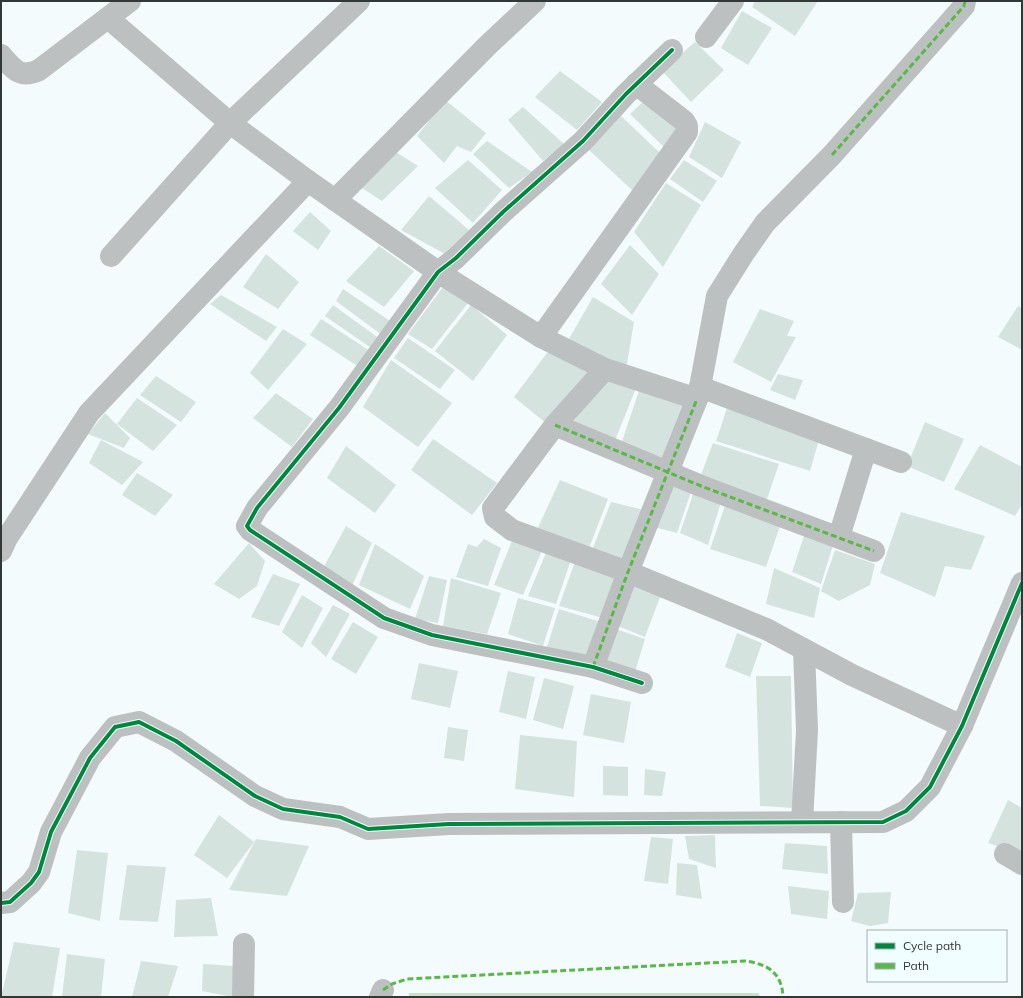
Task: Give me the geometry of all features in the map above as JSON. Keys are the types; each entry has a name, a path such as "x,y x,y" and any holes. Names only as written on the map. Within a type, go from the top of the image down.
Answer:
{"street":[{"path":"1,55 17,71 27,74 32,73 39,70 130,1"},
{"path":"111,256 230,124 359,1"},
{"path":"336,200 487,46 535,1"},
{"path":"706,37 733,1"},
{"path":"593,667 628,572 698,393 717,296 765,223 832,155 964,6 966,1"},
{"path":"108,18 230,124 308,181 438,272 540,337 605,369 698,393 901,462"},
{"path":"642,683 593,667 432,635 384,618 250,530 247,526 257,508 339,408 438,272 456,258 503,212 583,141 636,84 672,50"},
{"path":"540,337 687,132 687,126 684,121 636,84"},
{"path":"1,551 89,413 308,181"},
{"path":"605,369 555,426 494,508 495,517 512,530 628,572 766,629 852,675 962,726"},
{"path":"555,426 668,473 874,551"},
{"path":"839,537 866,449"},
{"path":"1,903 10,902 31,883 38,872 51,832 90,758 115,727 139,722 176,741 255,796 283,809 340,817 368,829 449,824 883,822 906,811 930,787 962,726 1022,583"},
{"path":"802,822 807,730 804,650"},
{"path":"841,822 843,902"},
{"path":"243,997 244,944"}],"green space":[{"path":"409,993 758,993 761,997 409,997"}],"building":[{"path":"755,1 818,1 795,36 752,7"},
{"path":"742,11 772,28 748,65 721,48"},
{"path":"695,42 724,70 691,102 662,71"},
{"path":"560,71 602,102 577,130 535,97"},
{"path":"647,98 681,127 666,149 630,114"},
{"path":"445,100 486,133 471,152 457,146 444,163 417,136"},
{"path":"523,107 564,144 543,161 508,120"},
{"path":"619,114 661,154 633,191 588,149"},
{"path":"705,122 741,142 722,178 689,157"},
{"path":"487,141 532,172 509,188 473,154"},
{"path":"391,149 418,166 382,201 359,186"},
{"path":"468,160 502,190 473,223 435,188"},
{"path":"684,160 717,181 703,202 670,179"},
{"path":"666,183 701,205 663,267 634,232"},
{"path":"429,196 469,230 447,255 401,230"},
{"path":"310,212 331,231 318,250 293,231"},
{"path":"630,245 659,274 632,315 601,284"},
{"path":"379,246 414,271 384,307 346,281"},
{"path":"266,254 299,282 278,309 243,287"},
{"path":"443,287 468,303 432,349 408,334"},
{"path":"343,289 393,323 382,335 336,301"},
{"path":"221,295 277,327 266,341 210,304"},
{"path":"593,297 634,322 626,369 566,344"},
{"path":"333,305 380,339 374,350 325,316"},
{"path":"471,305 507,335 473,381 435,351"},
{"path":"1018,306 1022,308 1022,350 998,337"},
{"path":"760,309 794,321 787,336 796,337 771,382 733,362"},
{"path":"321,319 373,353 362,369 310,335"},
{"path":"283,329 307,344 268,390 250,373"},
{"path":"408,338 455,370 440,389 394,358"},
{"path":"550,349 593,369 547,424 514,397"},
{"path":"391,360 452,403 418,447 363,407"},
{"path":"778,374 803,380 795,400 770,390"},
{"path":"156,376 196,402 181,422 140,395"},
{"path":"607,378 636,388 614,443 570,426"},
{"path":"640,388 688,402 666,464 620,447"},
{"path":"276,393 313,419 292,447 253,418"},
{"path":"137,398 177,425 153,451 117,424"},
{"path":"729,402 820,436 810,471 716,441"},
{"path":"105,413 130,438 124,448 88,434"},
{"path":"925,422 964,439 944,482 907,466"},
{"path":"433,439 497,483 472,515 411,470"},
{"path":"101,440 143,462 122,485 89,463"},
{"path":"713,443 779,464 765,505 699,480"},
{"path":"980,445 1022,467 1022,504 1015,516 954,489"},
{"path":"346,446 396,485 375,513 327,478"},
{"path":"137,473 173,495 155,516 122,495"},
{"path":"560,480 608,499 589,548 536,532"},
{"path":"671,481 692,489 677,533 654,527"},
{"path":"694,491 721,502 708,545 680,533"},
{"path":"727,500 781,523 766,567 710,549"},
{"path":"611,502 644,510 624,562 592,550"},
{"path":"901,512 985,536 971,570 945,566 935,597 880,573"},
{"path":"346,526 372,543 350,590 321,572"},
{"path":"805,533 834,542 821,584 792,572"},
{"path":"514,536 544,546 523,595 494,585"},
{"path":"484,539 501,548 488,586 456,577 468,544 477,547"},
{"path":"249,543 265,561 257,586 239,599 214,584"},
{"path":"375,544 424,576 410,609 359,585"},
{"path":"548,548 572,557 556,604 528,596"},
{"path":"835,550 875,564 870,585 839,601 821,591"},
{"path":"576,559 618,575 603,618 559,606"},
{"path":"774,568 820,588 814,618 766,604"},
{"path":"273,574 300,584 279,626 251,617"},
{"path":"429,576 447,580 438,623 415,619"},
{"path":"451,578 501,593 487,634 443,626"},
{"path":"632,580 662,592 645,637 615,625"},
{"path":"302,595 323,608 302,648 282,632"},
{"path":"518,598 555,608 543,646 508,634"},
{"path":"333,605 350,614 326,657 311,643"},
{"path":"559,609 601,622 589,660 546,650"},
{"path":"353,622 378,637 356,674 331,659"},
{"path":"613,628 645,639 634,675 601,664"},
{"path":"737,633 762,643 750,677 725,667"},
{"path":"419,663 458,671 450,708 411,699"},
{"path":"508,671 535,677 526,719 499,712"},
{"path":"756,676 791,676 793,808 760,806"},
{"path":"544,678 574,686 563,729 533,720"},
{"path":"591,694 631,702 624,743 583,735"},
{"path":"448,727 468,730 464,761 444,758"},
{"path":"520,735 577,741 574,797 515,789"},
{"path":"603,766 628,767 628,796 603,795"},
{"path":"645,769 666,772 662,796 644,795"},
{"path":"1008,800 1022,808 1022,854 988,843"},
{"path":"219,815 254,842 227,878 194,855"},
{"path":"715,835 716,868 689,859 685,836"},
{"path":"651,837 673,839 668,884 644,881"},
{"path":"256,839 309,846 287,896 229,890"},
{"path":"785,843 827,846 828,874 782,869"},
{"path":"77,850 108,853 100,921 68,913"},
{"path":"677,863 697,865 702,899 676,895"},
{"path":"127,865 166,867 158,922 119,920"},
{"path":"788,886 829,891 827,919 791,914"},
{"path":"891,892 888,923 870,926 851,921 858,893"},
{"path":"211,898 218,936 174,937 176,900"},
{"path":"14,942 60,948 52,997 1,997"},
{"path":"67,954 105,959 101,997 62,997"},
{"path":"141,961 178,966 168,997 132,997"},
{"path":"203,964 234,966 233,997 202,991"}],"marked path":[{"path":"832,155 964,6 965,1"},
{"path":"593,667 628,572 697,399"},
{"path":"555,425 701,486 874,551"},
{"path":"383,990 392,984 407,979 745,961 767,967 772,971 780,982 783,997"}],"cycle path":[{"path":"642,683 593,667 432,635 384,618 250,530 247,526 257,508 339,408 438,272 456,258 503,212 583,141 626,94 672,50"},
{"path":"1,903 10,902 31,883 39,872 51,832 90,758 115,727 139,722 176,741 255,796 283,809 340,817 368,829 449,824 883,822 906,811 930,787 962,726 1022,583"}]}
